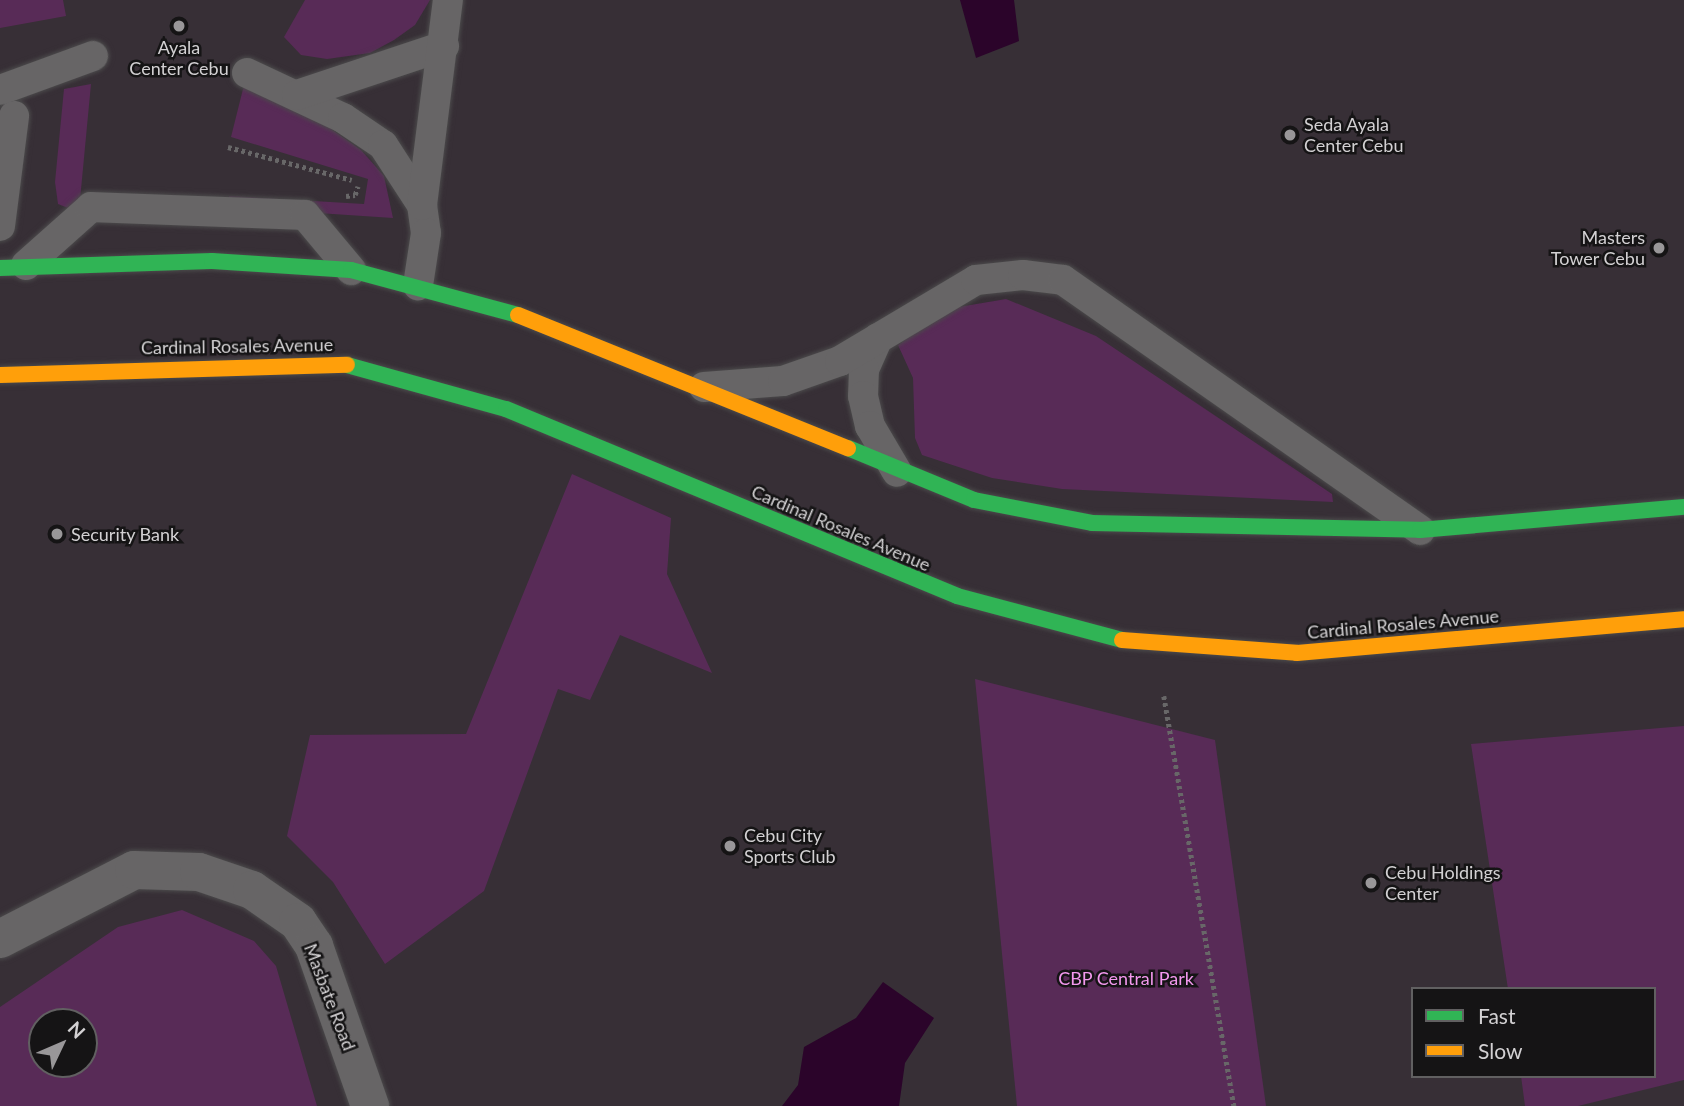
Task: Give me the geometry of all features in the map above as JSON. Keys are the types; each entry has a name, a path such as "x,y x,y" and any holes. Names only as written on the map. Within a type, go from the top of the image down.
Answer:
{"main road":[{"path":"13,266 212,261 351,270 418,285 539,322 704,387 897,472 974,500 1092,523 1420,530 1684,507"},
{"name":"Cardinal Rosales Avenue","path":"0,374 344,364 506,409 957,596 1060,628 1151,645 1297,653 1684,619"}],"street":[{"name":"Masbate Road","path":"0,939 134,870 200,872 252,890 298,922 314,946 370,1106"}],"lane":[{"path":"418,285 426,233 422,205 448,0"},
{"path":"297,95 444,46"},
{"path":"0,90 93,56"},
{"path":"247,73 297,95 383,145 422,205"},
{"path":"0,226 14,116"},
{"path":"13,266 90,207 305,215 351,270"},
{"path":"704,387 783,381 878,338 976,280 1023,275 1063,280 1420,530"},
{"path":"878,338 864,369 863,396 870,426 897,472"}],"path":[{"path":"1164,696 1234,1106"}],"shaded area":[{"path":"0,0 1684,0 1684,1106 0,1106"},
{"path":"960,0 1014,0 1019,41 976,58"},
{"path":"883,982 934,1018 905,1063 899,1106 782,1106 798,1085 804,1047 856,1018"}],"green space":[{"path":"0,0 63,0 66,16 0,28"},
{"path":"305,0 430,0 415,25 394,40 370,53 327,59 301,55 284,37"},
{"path":"91,84 80,200 68,208 58,204 55,182 64,89"},
{"path":"244,85 314,117 361,150 384,176 393,218 229,207 229,196 364,204 368,179 231,137"},
{"path":"1006,299 1096,336 1332,494 1333,502 1062,489 992,478 922,455 915,438 913,378 898,345 947,309"},
{"path":"572,474 671,518 667,574 712,673 620,635 590,700 558,689 484,891 385,964 333,882 287,836 310,735 466,734"},
{"name":"CBP Central Park","path":"975,679 1215,740 1266,1106 1017,1106"},
{"path":"1684,726 1684,1080 1578,1106 1525,1106 1521,1078 1656,1078 1656,987 1508,987 1471,744"},
{"path":"182,910 254,941 276,966 317,1106 0,1106 0,1007 118,927"}],"traffic: fast":[{"path":"0,268 212,261 351,270 518,315"},
{"path":"347,365 506,409 957,596 1122,640"},
{"path":"848,448 974,500 1092,523 1420,530 1684,507"}],"traffic: slow":[{"path":"518,315 848,448"},
{"path":"0,375 347,365"},
{"path":"1122,640 1297,653 1684,619"}],"place":[{"name":"Ayala Center Cebu","path":"179,26"},
{"name":"Seda Ayala Center Cebu","path":"1290,135"},
{"name":"Masters Tower Cebu","path":"1659,248"},
{"name":"Security Bank","path":"57,534"},
{"name":"Cebu City Sports Club","path":"730,846"},
{"name":"Cebu Holdings Center","path":"1371,883"}]}
